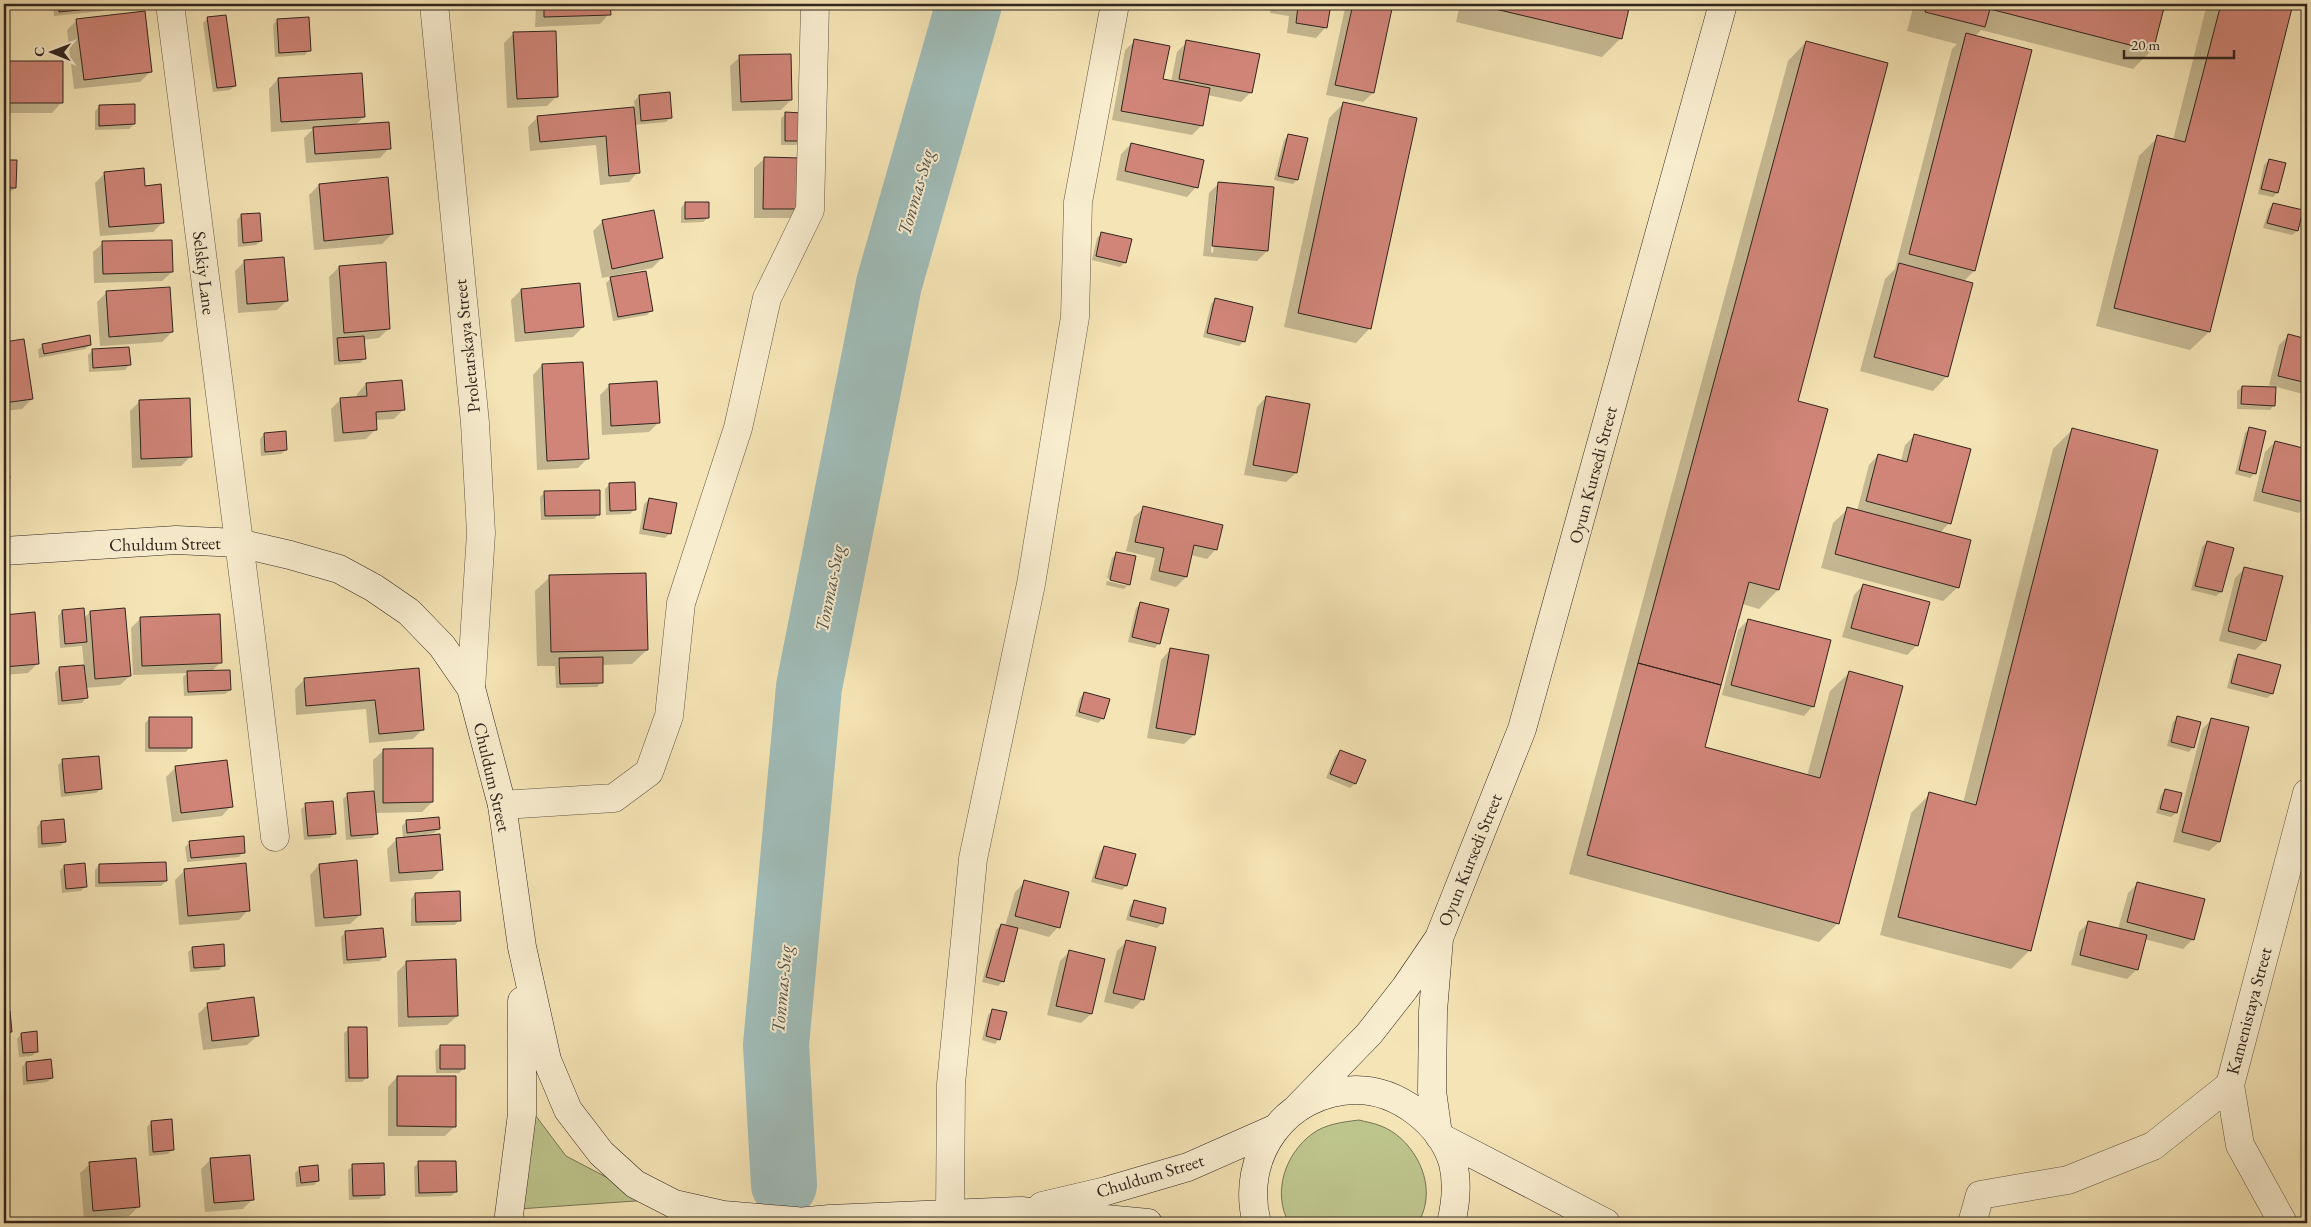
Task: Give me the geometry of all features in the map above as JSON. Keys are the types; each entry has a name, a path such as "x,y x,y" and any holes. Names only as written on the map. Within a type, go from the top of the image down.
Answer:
{"street":[{"name":"Selskiy Lane","path":"170,4 275,837"},
{"name":"Proletarskaya Street","path":"434,4 475,423 482,533 471,688"},
{"path":"502,805 614,798 649,772 669,716 681,603 738,428 767,298 810,210 815,4"},
{"path":"950,1214 951,1084 973,859 1032,584 1074,317 1078,202 1114,4"},
{"name":"Oyun Kursedi Street","path":"1297,1108 1370,1034 1440,938 1522,729 1723,4"},
{"name":"Chuldum Street","path":"4,551 176,540 238,543 339,569 374,588 409,612 442,646 471,688 502,805 522,948 547,1060 568,1110 601,1153 635,1184 674,1204 723,1215 791,1222 1021,1211 1148,1223"},
{"name":"Kamenistaya Street","path":"2282,1223 2240,1145 2230,1085 2307,793"},
{"name":"Oyun Kursedi Street","path":"1439,1136 1432,1091 1433,1011 1440,938"},
{"path":"508,1223 522,1114 522,948"},
{"path":"1972,1223 1980,1195 2068,1180 2153,1146 2230,1085"},
{"path":"1258,1223 1253,1207 1253,1180 1260,1153 1274,1129 1297,1108 1325,1094 1357,1090 1388,1096 1402,1103 1416,1111 1439,1136 1453,1163 1457,1198 1451,1223"},
{"name":"Chuldum Street","path":"1021,1211 1106,1191 1188,1167 1274,1129"},
{"path":"1439,1136 1606,1223"}],"green space":[{"path":"517,1091 566,1156 650,1200 518,1209"},
{"path":"1359,1120 1392,1131 1410,1148 1416,1158 1422,1169 1426,1193 1425,1207 1419,1223 1289,1223 1284,1211 1282,1187 1288,1163 1295,1152 1312,1134 1323,1128 1334,1124"}],"building":[{"path":"58,4 108,4 109,7 59,12"},
{"path":"544,4 610,4 611,15 544,17"},
{"path":"1282,4 1331,4 1327,28 1296,23 1298,6"},
{"path":"1353,4 1393,4 1374,93 1335,85"},
{"path":"1474,4 1630,4 1622,39"},
{"path":"1927,4 2165,4 2153,51 1990,9 1985,27 1925,12"},
{"path":"2221,4 2293,4 2210,332 2114,308 2157,135 2185,142"},
{"path":"145,11 152,72 84,80 76,19"},
{"path":"226,15 236,86 217,88 207,17"},
{"path":"309,17 311,51 279,53 277,19"},
{"path":"556,31 558,97 517,99 513,32"},
{"path":"1966,33 2032,50 1975,271 1909,254"},
{"path":"1134,39 1170,46 1163,79 1210,88 1203,126 1121,111"},
{"path":"1186,40 1260,54 1252,93 1179,79"},
{"path":"1806,41 1888,63 1798,401 1828,409 1779,590 1749,582 1721,685 1638,663"},
{"path":"791,54 792,100 741,102 739,55"},
{"path":"4,61 63,61 63,103 4,103"},
{"path":"362,73 365,117 281,122 278,78"},
{"path":"670,92 672,118 641,121 639,95"},
{"path":"1343,102 1417,118 1371,329 1298,313"},
{"path":"135,104 135,124 99,126 99,105"},
{"path":"634,107 640,173 609,176 606,136 540,142 537,116"},
{"path":"785,112 802,113 802,141 785,141"},
{"path":"389,122 391,149 315,154 313,127"},
{"path":"1288,134 1308,138 1298,180 1278,176"},
{"path":"1131,143 1204,160 1198,188 1125,171"},
{"path":"764,157 802,158 801,209 763,209"},
{"path":"2269,159 2286,163 2278,193 2261,189"},
{"path":"4,160 17,160 16,188 4,188"},
{"path":"144,168 145,186 161,184 164,223 109,227 104,172"},
{"path":"388,177 393,234 324,241 319,184"},
{"path":"1218,182 1274,187 1268,251 1212,246"},
{"path":"685,202 709,202 709,218 685,219"},
{"path":"2273,203 2303,210 2298,231 2267,223"},
{"path":"654,210 663,258 612,269 602,220"},
{"path":"260,213 262,241 243,243 241,214"},
{"path":"1101,232 1132,239 1126,263 1096,256"},
{"path":"172,240 173,272 103,274 102,241"},
{"path":"284,257 288,301 247,304 244,260"},
{"path":"386,262 390,329 344,333 339,266"},
{"path":"1899,263 1973,283 1948,377 1874,357"},
{"path":"646,271 653,311 618,317 610,277"},
{"path":"580,283 584,327 525,333 521,289"},
{"path":"170,287 173,332 109,337 106,291"},
{"path":"1215,298 1253,307 1245,342 1207,333"},
{"path":"2288,334 2307,339 2307,383 2278,376"},
{"path":"90,335 91,345 44,354 42,344"},
{"path":"364,336 366,359 339,361 337,338"},
{"path":"24,339 33,399 4,403 4,342"},
{"path":"129,347 131,365 93,368 92,349"},
{"path":"583,362 589,459 547,461 542,364"},
{"path":"402,380 405,410 376,412 377,430 343,433 340,398 367,396 366,383"},
{"path":"657,381 660,423 611,426 609,384"},
{"path":"2242,386 2276,387 2275,406 2241,404"},
{"path":"1266,396 1310,404 1297,473 1253,465"},
{"path":"190,398 192,457 141,459 139,400"},
{"path":"2249,427 2266,431 2256,474 2239,470"},
{"path":"2072,428 2158,450 2031,951 1898,917 1929,792 1976,805"},
{"path":"286,431 287,450 265,452 264,433"},
{"path":"1914,434 1971,449 1951,524 1866,501 1878,454 1907,462"},
{"path":"2275,441 2307,449 2307,503 2262,492"},
{"path":"4,446 10,478 4,479"},
{"path":"635,482 636,510 610,511 609,483"},
{"path":"600,490 600,515 545,516 544,491"},
{"path":"649,498 677,503 671,534 643,529"},
{"path":"1143,506 1223,525 1217,550 1194,545 1187,577 1159,571 1164,548 1135,542"},
{"path":"1847,507 1971,540 1959,588 1835,554"},
{"path":"2207,541 2234,548 2222,592 2195,586"},
{"path":"1116,552 1136,556 1130,585 1110,580"},
{"path":"2244,567 2283,576 2266,641 2228,631"},
{"path":"646,573 648,650 551,652 549,575"},
{"path":"1863,584 1930,602 1918,646 1851,628"},
{"path":"1140,602 1169,609 1160,644 1132,637"},
{"path":"84,608 87,642 65,644 62,610"},
{"path":"125,608 131,676 95,679 90,611"},
{"path":"35,612 39,664 4,667 4,615"},
{"path":"220,614 222,663 142,666 140,617"},
{"path":"1748,619 1831,640 1814,707 1731,685"},
{"path":"1170,648 1209,655 1195,735 1156,728"},
{"path":"2238,654 2281,665 2273,694 2231,683"},
{"path":"603,657 603,683 560,684 559,658"},
{"path":"1638,663 1721,685 1705,747 1820,778 1849,671 1903,686 1839,924 1587,855"},
{"path":"84,665 88,698 62,701 59,667"},
{"path":"419,668 424,730 379,734 375,700 306,706 304,678"},
{"path":"230,670 231,690 188,692 187,671"},
{"path":"1084,692 1110,699 1104,719 1079,712"},
{"path":"2177,716 2201,722 2194,748 2171,742"},
{"path":"149,717 192,717 192,748 149,748"},
{"path":"2211,718 2249,727 2220,842 2182,832"},
{"path":"433,748 433,802 383,803 383,749"},
{"path":"1340,750 1366,760 1356,784 1330,774"},
{"path":"99,756 102,789 65,793 62,759"},
{"path":"227,760 233,807 181,813 175,766"},
{"path":"2165,789 2182,793 2177,813 2160,809"},
{"path":"374,791 378,834 351,836 347,793"},
{"path":"333,801 336,834 308,836 305,803"},
{"path":"439,817 440,829 407,833 406,820"},
{"path":"64,819 66,842 42,844 41,821"},
{"path":"4,831 7,860 4,860"},
{"path":"440,834 443,870 399,873 396,838"},
{"path":"244,836 245,853 191,858 189,841"},
{"path":"1104,846 1136,854 1127,886 1095,878"},
{"path":"357,860 361,915 324,918 319,864"},
{"path":"166,862 167,881 99,883 99,864"},
{"path":"85,863 87,887 66,889 64,865"},
{"path":"246,863 250,911 188,916 184,869"},
{"path":"1024,880 1069,892 1060,928 1015,916"},
{"path":"2137,882 2205,899 2194,940 2127,922"},
{"path":"460,891 461,921 416,922 415,893"},
{"path":"1134,900 1166,908 1163,924 1130,916"},
{"path":"2088,921 2147,935 2138,970 2080,955"},
{"path":"1001,924 1018,928 1004,982 986,977"},
{"path":"383,928 386,957 347,960 345,931"},
{"path":"1126,940 1156,947 1144,1000 1113,993"},
{"path":"224,944 225,966 194,968 192,947"},
{"path":"1069,950 1105,959 1092,1014 1056,1006"},
{"path":"456,959 458,1016 408,1017 406,961"},
{"path":"254,997 259,1036 212,1041 207,1003"},
{"path":"992,1009 1007,1012 1000,1040 986,1036"},
{"path":"10,1011 12,1032 4,1032 4,1012"},
{"path":"348,1027 367,1027 368,1078 349,1078"},
{"path":"37,1031 38,1052 23,1053 21,1033"},
{"path":"440,1045 465,1045 465,1069 440,1069"},
{"path":"51,1059 53,1078 27,1081 26,1062"},
{"path":"397,1076 456,1076 456,1127 397,1126"},
{"path":"172,1119 174,1150 153,1152 151,1121"},
{"path":"250,1155 254,1200 214,1203 210,1158"},
{"path":"136,1158 140,1207 93,1211 89,1162"},
{"path":"418,1161 456,1161 457,1192 419,1193"},
{"path":"384,1163 385,1195 353,1196 352,1164"},
{"path":"318,1165 319,1181 301,1183 299,1167"}],"waterway":[{"name":"Tonmas-Sug","path":"784,1185 776,1045 809,687 889,284 969,4"}]}
